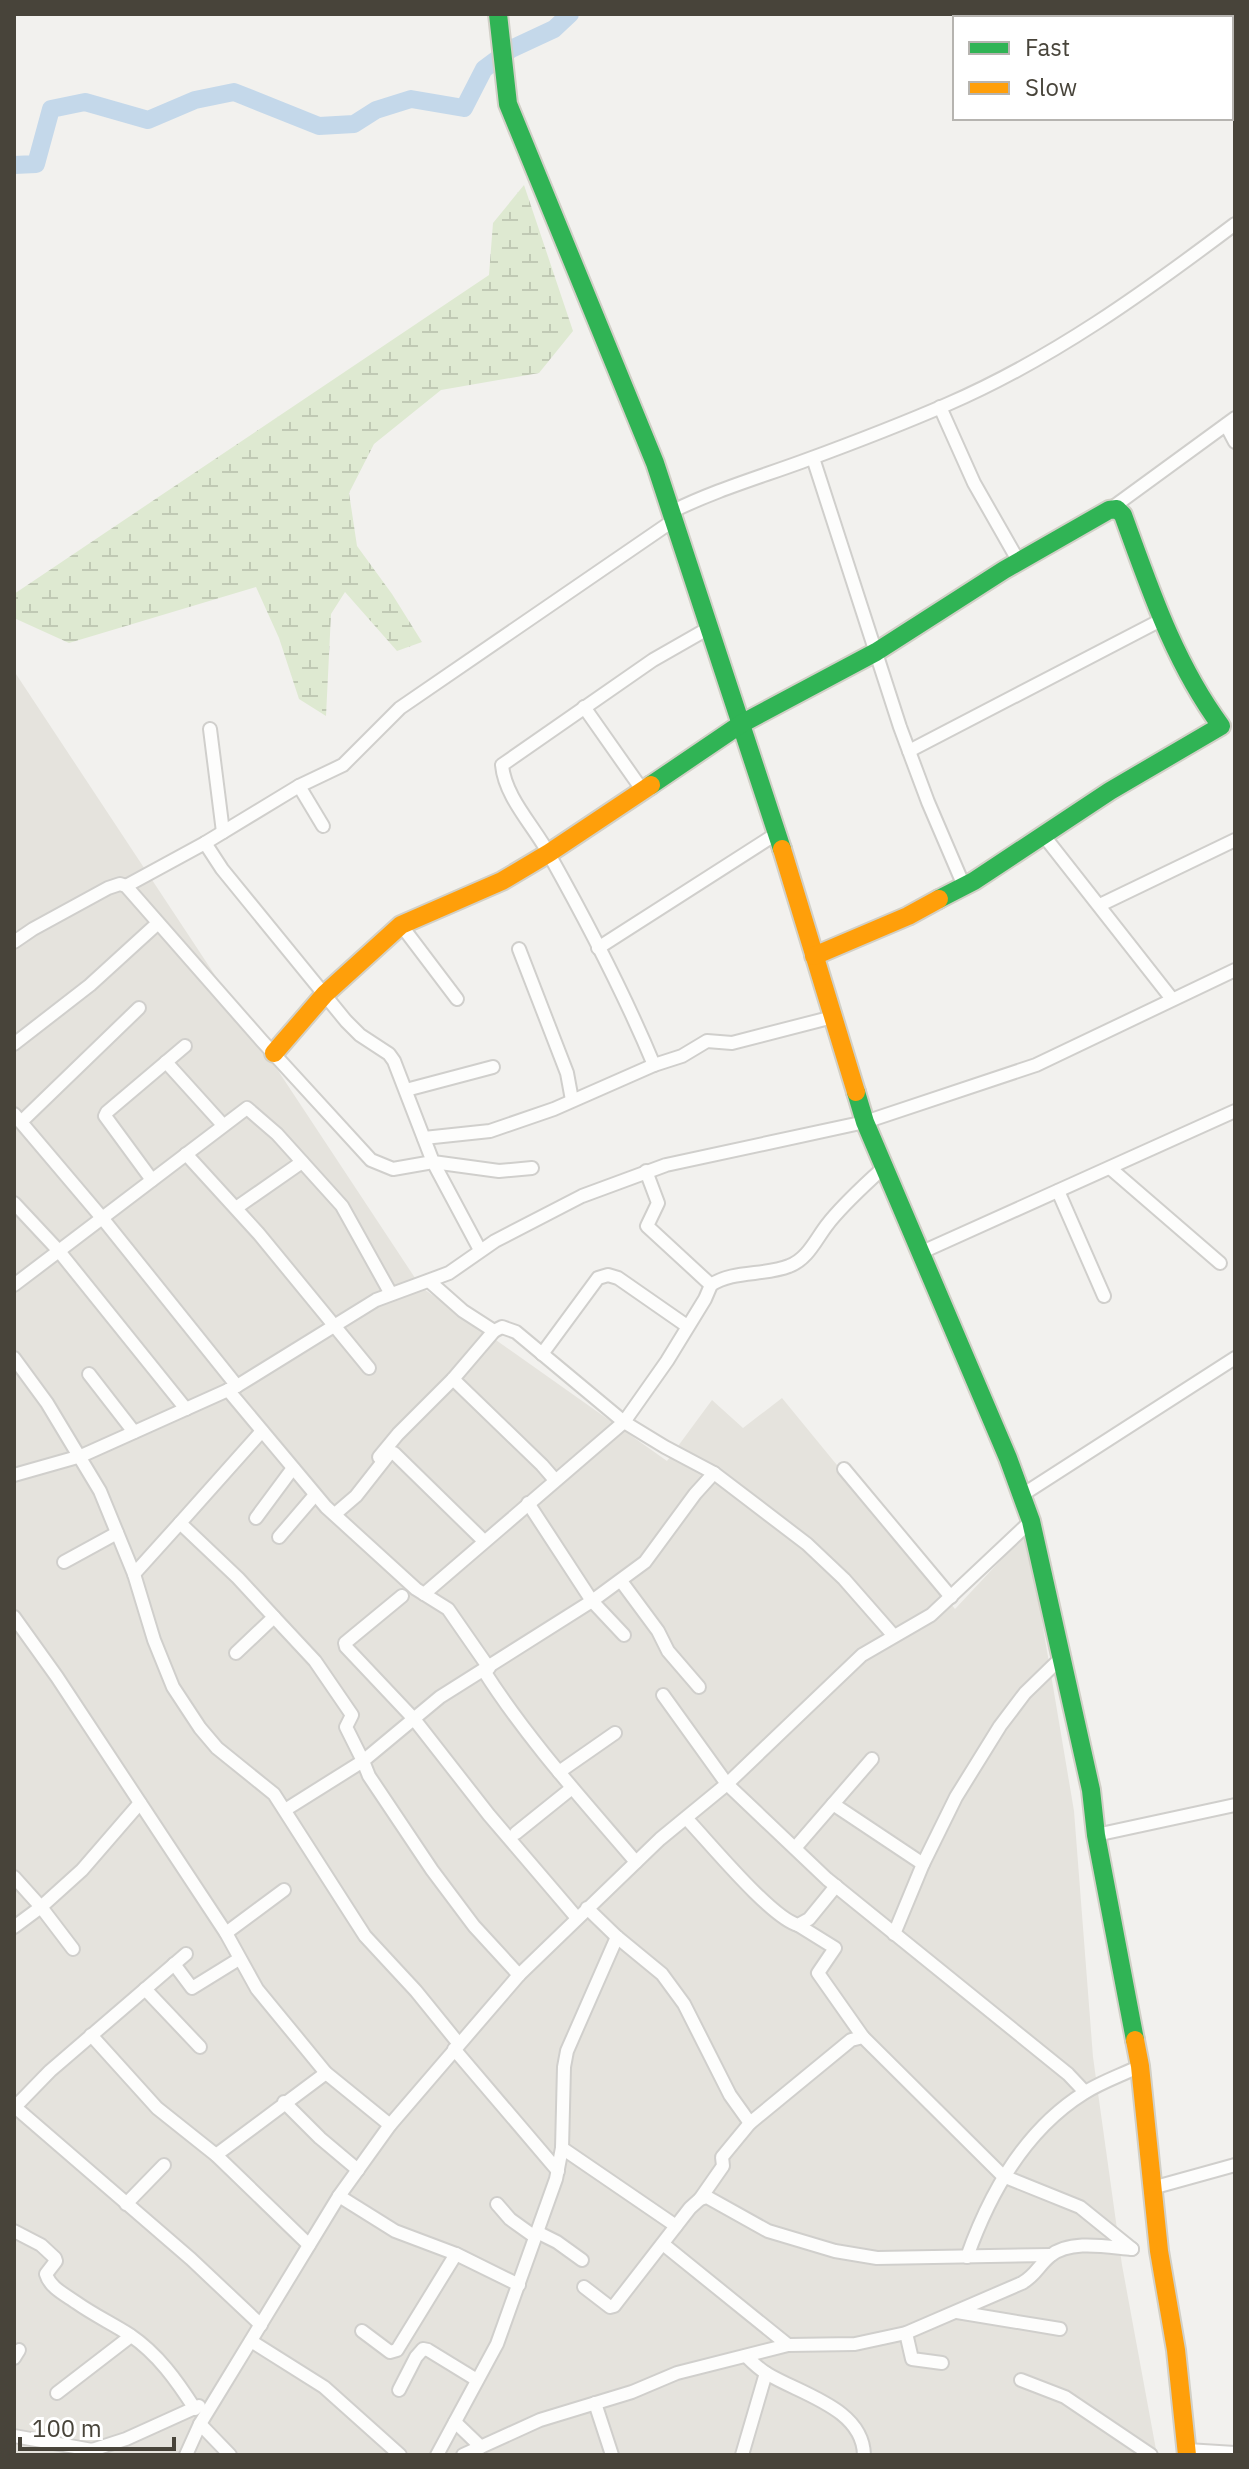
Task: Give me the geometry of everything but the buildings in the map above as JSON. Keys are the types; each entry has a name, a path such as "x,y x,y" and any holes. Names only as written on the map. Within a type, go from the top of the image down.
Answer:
{"street":[{"path":"498,14 508,104 655,463 741,724 865,1122 922,1252 1031,1521 1091,1790 1096,1835 1140,2066 1159,2251 1176,2350 1187,2452 1235,2453"},
{"path":"126,886 299,786 343,765 400,708 698,499 813,458 940,407 1043,356 1163,279 1235,224"},
{"path":"940,407 974,483 1019,562"},
{"path":"274,1053 325,994 401,925 502,881 549,853 741,724 876,652 1019,562 1109,510 1230,422 1235,442"},
{"path":"813,458 909,751 964,886"},
{"path":"814,956 908,916 964,886 1110,791 1221,726 1206,707 1169,644 1123,515 1117,509 1109,510"},
{"path":"909,751 1161,620"},
{"path":"654,1065 629,1005 549,853 516,802 502,765 653,660 709,628"},
{"path":"584,707 643,791"},
{"path":"210,729 223,832"},
{"path":"299,786 323,826"},
{"path":"598,948 776,834"},
{"path":"1044,836 1172,999"},
{"path":"1100,905 1235,840"},
{"path":"205,843 222,869 360,1035 389,1054 394,1061 433,1162 480,1250"},
{"path":"14,942 108,888 120,884 126,886 371,1160 393,1169 433,1162 499,1171 532,1168"},
{"path":"14,1044 90,985 158,923"},
{"path":"401,925 457,999"},
{"path":"519,949 567,1073 572,1100"},
{"path":"14,1475 81,1456 233,1388 333,1325 391,1294 462,1265 480,1250 582,1196 666,1165 865,1122 1036,1065 1235,970"},
{"path":"139,1008 18,1118 103,1219 233,1388 262,1431 315,1495 424,1594 448,1609 505,1704 636,1862"},
{"path":"424,1138 490,1131 554,1109 682,1056 707,1041 732,1043 833,1017"},
{"path":"152,1180 105,1116 185,1046"},
{"path":"166,1062 223,1125"},
{"path":"406,1090 493,1067"},
{"path":"14,1285 247,1108 277,1134 342,1206 391,1294"},
{"path":"922,1252 1232,1117"},
{"path":"186,1154 236,1208 369,1368"},
{"path":"236,1208 302,1162"},
{"path":"424,1594 624,1422 667,1361 711,1285 728,1277 780,1268 801,1260 827,1224 884,1167"},
{"path":"1110,1168 1220,1263"},
{"path":"646,1171 658,1203 647,1226 711,1285"},
{"path":"1058,1191 1104,1296"},
{"path":"14,1203 58,1250 186,1409"},
{"path":"542,1354 598,1278 608,1275 618,1278 687,1326"},
{"path":"429,1281 471,1317 494,1331"},
{"path":"379,1457 494,1331 502,1327 516,1332 624,1422 714,1473 807,1544 844,1579 894,1636"},
{"path":"14,1358 47,1403 100,1491 134,1574 154,1640 173,1687 200,1728 217,1748 274,1794 365,1936 416,1991 558,2171"},
{"path":"1022,1495 1235,1358"},
{"path":"89,1374 134,1432"},
{"path":"453,1379 555,1480"},
{"path":"134,1574 262,1431"},
{"path":"335,1514 356,1496 389,1454 394,1453 484,1541"},
{"path":"256,1518 293,1468"},
{"path":"844,1469 951,1597"},
{"path":"285,1810 363,1761 440,1697 621,1581 645,1562 714,1473"},
{"path":"279,1537 315,1495"},
{"path":"528,1503 592,1601 624,1635"},
{"path":"186,2455 200,2424 339,2196 390,2125 519,1975 636,1862 727,1784 862,1655 931,1615 1031,1521"},
{"path":"180,1523 238,1578 315,1661 352,1715 346,1727 369,1776 474,1926 519,1975"},
{"path":"64,1562 117,1533"},
{"path":"621,1581 658,1631 668,1651 699,1687"},
{"path":"402,1596 345,1643 346,1647 414,1719 508,1839 577,1918"},
{"path":"14,1617 226,1933 257,1989 326,2073 390,2125"},
{"path":"236,1653 274,1617"},
{"path":"894,1934 923,1864 956,1797 1000,1726 1025,1693 1061,1658"},
{"path":"663,1695 727,1784 795,1848 836,1886 1057,2065 1085,2092"},
{"path":"559,1772 615,1733"},
{"path":"795,1848 872,1759"},
{"path":"516,1833 572,1788"},
{"path":"14,1927 82,1870 140,1803"},
{"path":"833,1804 923,1864"},
{"path":"1096,1835 1235,1805"},
{"path":"686,1818 770,1907 835,1948 818,1973 863,2037 1003,2176 1080,2207 1132,2249 1084,2246 1051,2255 877,2258 835,2251 768,2231 707,2197 700,2199"},
{"path":"14,1877 73,1949"},
{"path":"798,1925 809,1919 836,1886"},
{"path":"226,1933 284,1890"},
{"path":"587,1908 662,1974 684,2004 730,2095 750,2123"},
{"path":"437,2455 497,2344 519,2285 558,2171 567,2051 617,1937"},
{"path":"186,1954 50,2071 15,2108 191,2259 261,2325"},
{"path":"174,1964 192,1988 239,1959"},
{"path":"145,1989 200,2047"},
{"path":"91,2035 157,2108 216,2155 309,2245"},
{"path":"584,2287 610,2307 614,2306 700,2199 723,2166 722,2157 750,2123 851,2040 863,2037"},
{"path":"967,2257 978,2224 1003,2176 1051,2117 1085,2092 1140,2066"},
{"path":"216,2155 326,2073"},
{"path":"284,2102 358,2170"},
{"path":"562,2148 676,2226"},
{"path":"126,2204 164,2165"},
{"path":"1152,2188 1235,2165"},
{"path":"339,2196 395,2231 456,2254 519,2285"},
{"path":"497,2204 510,2219 536,2235 557,2242 582,2260"},
{"path":"14,2231 41,2245 55,2258 46,2274 52,2285 131,2336 156,2356 195,2409"},
{"path":"663,2244 788,2345"},
{"path":"362,2331 390,2352 397,2350 456,2254"},
{"path":"463,2455 540,2420 632,2392 677,2373 788,2345 855,2344 906,2333 1033,2277 1051,2255"},
{"path":"957,2312 1060,2329"},
{"path":"906,2333 912,2359 942,2363"},
{"path":"57,2393 131,2336"},
{"path":"251,2341 324,2387 400,2455"},
{"path":"399,2390 423,2349 477,2380"},
{"path":"746,2356 766,2373 844,2415 857,2429 864,2443 864,2455"},
{"path":"742,2455 766,2373"},
{"path":"1021,2380 1065,2397 1151,2455"},
{"path":"14,2436 94,2452 195,2409 221,2390"},
{"path":"595,2403 612,2455"},
{"path":"455,2422 481,2447"},
{"path":"200,2424 230,2455"}],"shaded area":[{"path":"14,671 421,1287 667,1461 712,1400 743,1428 782,1398 955,1609 1027,1532 1074,1811 1093,2057 1122,2265 1157,2455 14,2455"}],"green space":[{"path":"524,185 573,331 539,373 441,390 374,444 349,493 357,546 422,642 397,651 345,592 331,614 326,716 299,699 279,638 256,587 69,643 14,618 14,594 489,275 493,223"}],"waterway":[{"path":"14,165 36,164 51,109 85,102 148,120 195,100 234,92 319,126 354,124 376,110 411,99 464,108 484,69 511,49 554,29 570,14"},
{"path":"1121,16 1129,14"},
{"path":"1133,14 1140,16"}],"traffic: fast":[{"path":"498,14 508,104 655,463 782,849"},
{"path":"651,785 741,724 876,652 1004,570 1109,510 1117,509 1123,515 1176,651 1221,726 1110,791 974,881 939,899"},
{"path":"856,1092 865,1122 1008,1458 1031,1521 1091,1790 1096,1835 1135,2040"}],"traffic: slow":[{"path":"274,1053 325,994 401,925 502,881 651,785"},
{"path":"782,849 856,1092"},
{"path":"814,956 908,916 939,899"},
{"path":"1135,2040 1159,2251 1176,2350 1187,2455"}]}
